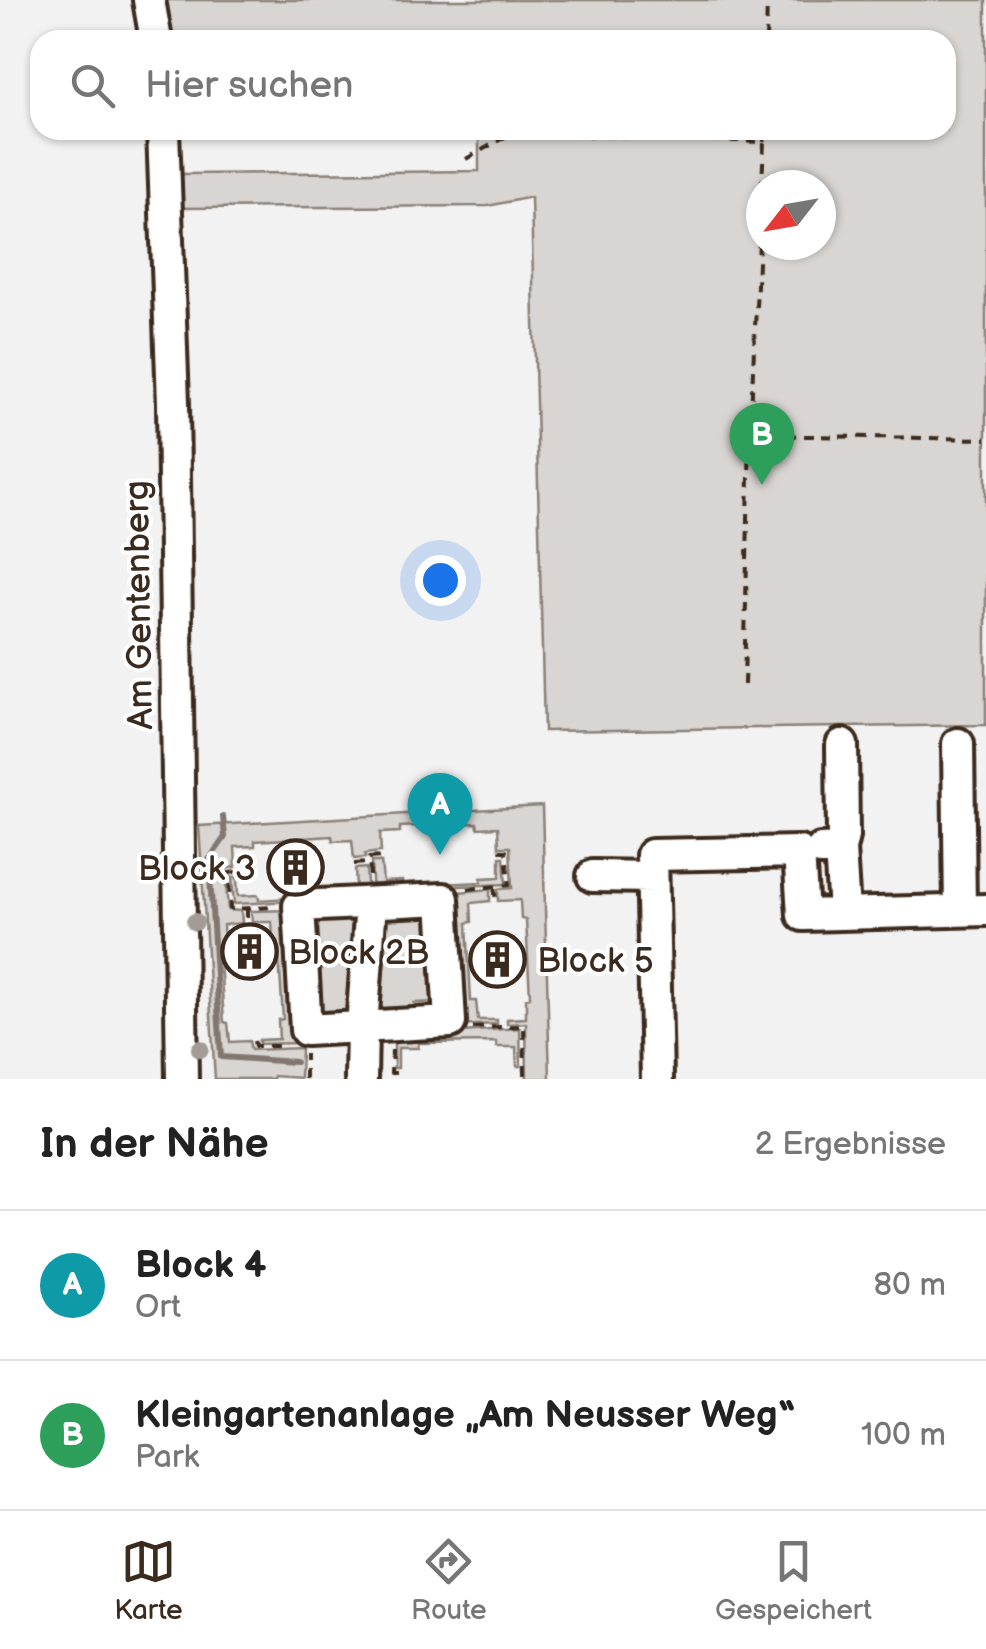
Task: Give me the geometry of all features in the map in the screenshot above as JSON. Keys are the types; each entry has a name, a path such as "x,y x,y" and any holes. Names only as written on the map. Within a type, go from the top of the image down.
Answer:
{"street":[{"path":"149,0 154,30"},
{"name":"Am Gentenberg","path":"163,140 173,403 182,1079"},
{"path":"799,852 803,915 973,910 958,744"},
{"path":"842,746 840,849 844,912"},
{"path":"657,1079 652,854 840,849"},
{"path":"593,876 652,877"},
{"path":"442,899 450,1022 306,1030 298,906 371,903 442,899"},
{"path":"361,1079 371,903"}],"path":[{"path":"766,30 767,0"},
{"path":"466,160 500,140"},
{"path":"708,140 764,142 763,170"},
{"path":"744,685 758,260"},
{"path":"750,435 986,440"},
{"path":"442,899 442,890 509,886 506,851 499,851"},
{"path":"354,864 369,863"},
{"path":"236,872 229,873 230,909 298,906"},
{"path":"494,887 496,901"},
{"path":"247,908 247,922"},
{"path":"450,1022 450,1030 524,1026 524,1079"},
{"path":"254,1041 255,1046 288,1046"},
{"path":"517,1071 524,1072"}],"shaded area":[{"path":"158,0 986,0 986,725 544,731 531,197 488,206 174,208 174,179 181,174 479,171 479,140 956,140 956,30 164,30"},
{"path":"542,806 550,1079 527,1079 526,1023 507,1024 507,1019 526,1018 526,998 530,997 526,920 521,919 520,900 498,901 498,889 512,888 510,847 499,847 498,827 478,828 477,823 400,827 400,832 380,833 381,852 365,854 365,858 354,859 352,840 333,841 332,836 255,841 255,846 235,847 236,867 225,869 228,910 241,911 242,923 223,925 224,944 219,945 224,1022 228,1023 230,1042 249,1041 251,1050 301,1048 300,1078 215,1079 199,826"},
{"path":"500,857 504,857 506,884 438,887 373,897 371,862 381,862 383,882 402,881 403,886 481,882 481,878 500,877"},
{"path":"366,868 368,898 234,904 232,877 237,877 238,896 258,895 259,900 336,895 356,889 355,869"},
{"path":"490,889 490,901 471,903 472,922 467,923 471,1001 476,1001 478,1020 497,1020 497,1024 456,1026 448,893"},
{"path":"437,904 442,1002 414,1003 415,1018 367,1021 382,908"},
{"path":"294,910 301,1043 259,1044 259,1040 279,1039 278,1020 283,1019 278,941 273,941 272,922 252,922 251,911"},
{"path":"358,910 356,1021 312,1023 305,912"},
{"path":"520,1028 521,1066 517,1066 516,1047 497,1047 496,1042 418,1043 418,1048 398,1048 398,1068 394,1068 394,1030 446,1033"}],"waterway":[{"path":"223,817 225,837 209,860 221,1057 295,1062"}],"place":[{"name":"Kleingartenanlage „Am Neusser Weg“","path":"762,485"},
{"name":"Block 4","path":"440,855"},
{"name":"Block 3","path":"295,868"},
{"name":"Block 2B","path":"249,952"},
{"name":"Block 5","path":"498,960"}]}
